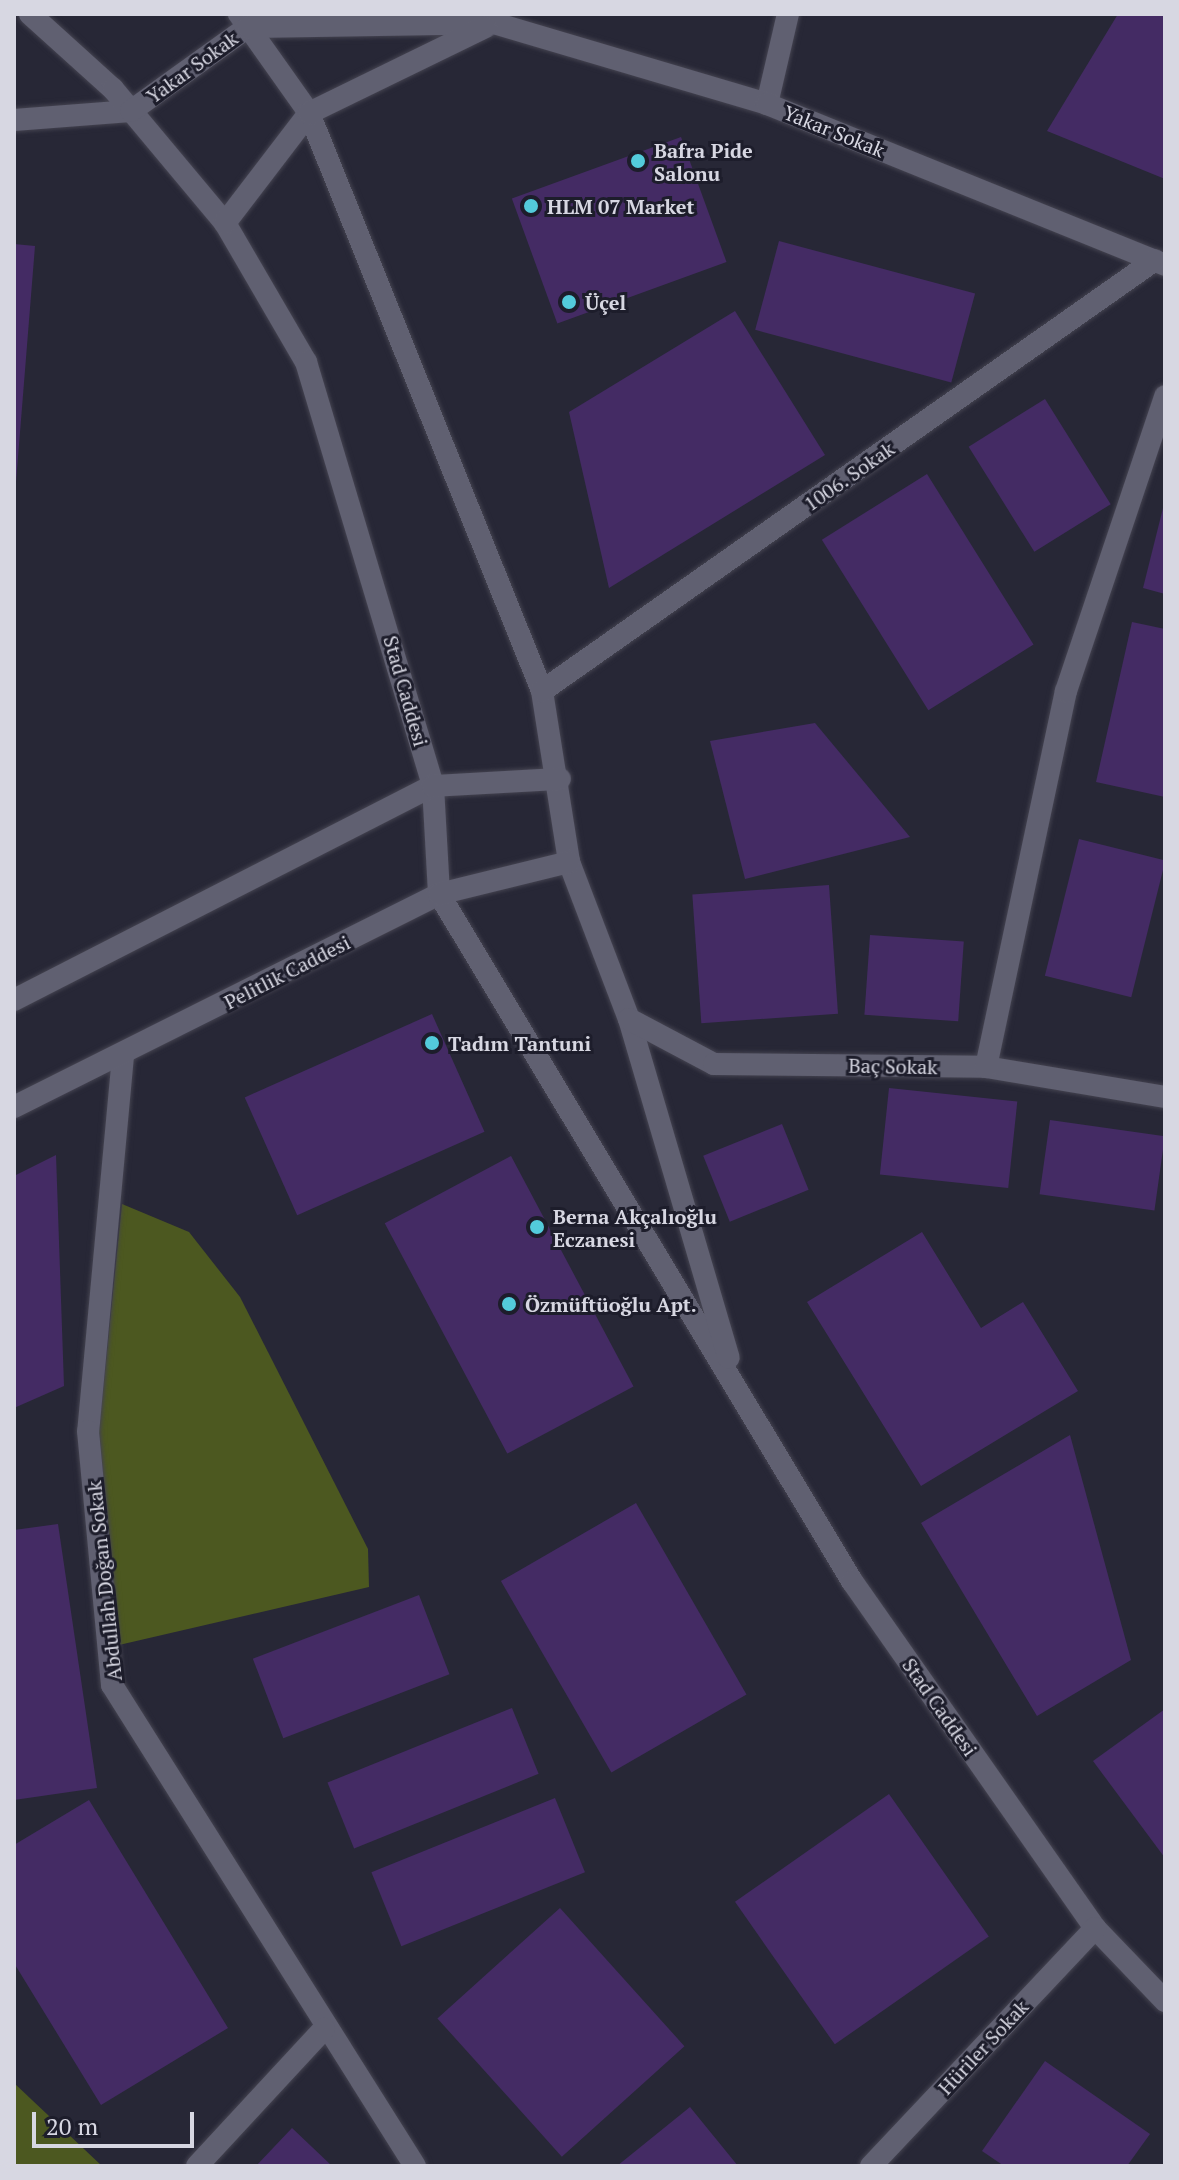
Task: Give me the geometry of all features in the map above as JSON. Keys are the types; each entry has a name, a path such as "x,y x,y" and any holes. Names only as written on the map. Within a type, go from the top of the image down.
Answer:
{"street":[{"name":"Stad Caddesi","path":"30,14 131,111 225,223 306,362 433,786 439,894 852,1581 1095,1928 1165,2001"},
{"path":"767,104 788,14"},
{"name":"Stad Caddesi","path":"247,18 309,113 542,691 560,779 569,862 629,1019 685,1226 741,1393"},
{"name":"Yakar Sokak","path":"131,111 247,18 494,23 767,104 1160,263"},
{"path":"225,223 309,113 494,23"},
{"path":"14,120 131,111"},
{"name":"1006. Sokak","path":"542,691 1160,263"},
{"path":"986,1067 1066,691 1165,396"},
{"path":"14,1000 433,786 560,779"},
{"name":"Pelitlik Caddesi","path":"14,1107 123,1056 439,894 569,862"},
{"name":"Baç Sokak","path":"629,1019 714,1064 986,1067 1165,1097"},
{"name":"Abdullah Doğan Sokak","path":"123,1056 88,1431 112,1685 324,2029 415,2166"},
{"name":"Hüriler Sokak","path":"871,2166 1095,1928"},
{"path":"197,2166 324,2029"}],"green space":[{"path":"122,1204 189,1232 240,1297 368,1549 369,1587 119,1645 99,1430"},
{"path":"14,2083 102,2166 14,2166"}],"building":[{"path":"1118,14 1165,14 1165,179 1047,131"},
{"path":"681,137 726,262 557,324 512,199"},
{"path":"779,241 975,294 951,382 755,330"},
{"path":"14,244 35,246 16,482 14,481"},
{"path":"735,311 825,455 609,588 569,412"},
{"path":"1045,399 1111,504 1034,552 969,447"},
{"path":"927,474 1034,644 928,710 822,540"},
{"path":"1165,504 1165,594 1143,588"},
{"path":"1132,622 1165,629 1165,797 1096,782"},
{"path":"815,723 910,837 745,879 710,741"},
{"path":"1079,839 1165,860 1131,997 1045,976"},
{"path":"829,885 838,1014 701,1023 692,895"},
{"path":"870,935 964,942 958,1021 864,1015"},
{"path":"432,1014 484,1132 297,1215 245,1097"},
{"path":"889,1088 1017,1101 1008,1188 880,1175"},
{"path":"1050,1120 1165,1136 1154,1210 1040,1194"},
{"path":"782,1124 809,1190 730,1222 703,1156"},
{"path":"56,1155 64,1386 14,1408 14,1176"},
{"name":"Özmüftüoğlu Apt.","path":"511,1156 634,1386 507,1454 385,1223"},
{"path":"922,1232 981,1328 1023,1302 1078,1391 921,1486 807,1302"},
{"path":"1070,1435 1131,1660 1037,1716 921,1523"},
{"path":"636,1503 747,1694 611,1772 501,1581"},
{"path":"58,1524 97,1788 14,1800 14,1530"},
{"path":"419,1595 449,1674 283,1738 253,1659"},
{"path":"512,1708 539,1774 354,1848 327,1783"},
{"path":"1165,1709 1165,1858 1093,1761"},
{"path":"889,1794 989,1937 835,2044 735,1902"},
{"path":"555,1798 585,1872 401,1946 371,1872"},
{"path":"89,1800 228,2028 101,2105 14,1963 14,1845"},
{"path":"560,1908 684,2046 562,2157 437,2018"},
{"path":"1045,2061 1150,2134 1127,2166 1004,2166 982,2151"},
{"path":"690,2107 738,2166 617,2166"},
{"path":"292,2128 332,2166 256,2166"}],"place":[{"name":"Bafra Pide Salonu","path":"638,161"},
{"name":"HLM 07 Market","path":"531,206"},
{"name":"Üçel","path":"569,302"},
{"name":"Tadım Tantuni","path":"432,1043"},
{"name":"Berna Akçalıoğlu Eczanesi","path":"537,1227"},
{"name":"Özmüftüoğlu Apt.","path":"509,1304"}]}
